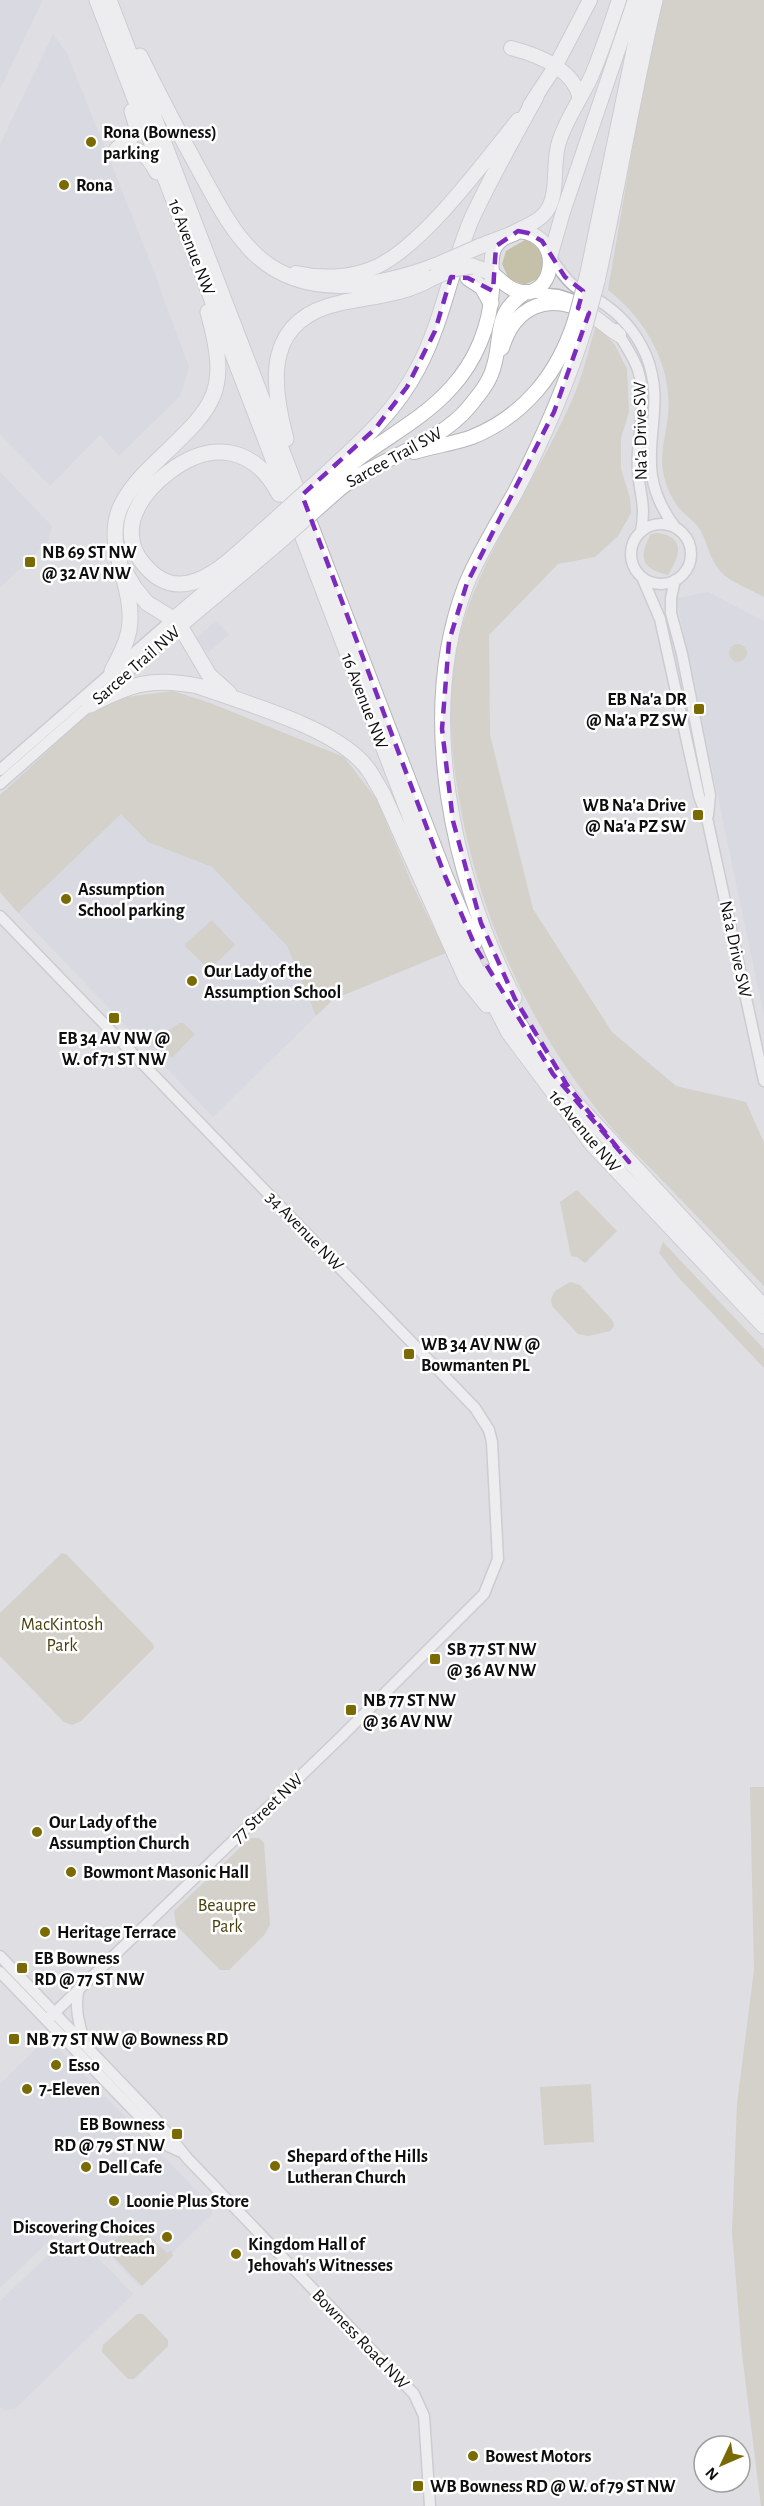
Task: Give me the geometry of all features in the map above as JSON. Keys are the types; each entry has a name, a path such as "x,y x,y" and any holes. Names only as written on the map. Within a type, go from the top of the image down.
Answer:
{"highway":[{"path":"96,0 99,25 137,125 130,140 117,149 135,148 144,154 174,202 215,337 219,377 212,398 197,420 142,475 129,492 117,516 115,547 129,604 130,623 126,639 112,671"},
{"name":"16 Avenue NW","path":"96,0 174,202 447,882 482,959 520,1026 572,1099 764,1307"},
{"name":"16 Avenue NW","path":"109,0 447,913 509,1033 592,1144 764,1326"},
{"path":"114,0 187,149 228,220 250,250 265,263 284,274 320,285 349,285 431,278 478,247 516,232 537,237 546,247 550,257"},
{"path":"307,533 274,485 265,472 246,458 219,451 194,457 162,477 140,503 132,522 131,531 134,549 146,567 161,579 192,584 270,537 330,484 400,397 419,368 435,331 472,219 590,0"},
{"path":"492,273 495,249 501,241 540,219 550,205 557,146 597,62 619,0"},
{"path":"307,533 276,395 275,368 281,346 296,325 320,309 392,294 453,269 492,273 510,288 526,292 537,289 547,278 550,257 563,212 635,0"},
{"path":"592,278 644,0"},
{"path":"629,1162 575,1096 548,1057 524,1016 481,923 453,821 442,729 442,691 449,641 459,605 478,560 540,443 562,391 592,278 655,0"},
{"path":"512,48 555,67 571,78 580,98"},
{"path":"250,250 279,266 305,275 334,277 378,266 397,253 449,203 536,98"},
{"path":"470,272 491,303"},
{"name":"Sarcee Trail SW","path":"270,537 364,454 429,410 452,387 477,350 487,325 491,303 492,273"},
{"name":"Sarcee Trail SW","path":"330,484 357,475 435,435 458,418 479,395 494,366 502,318 513,302 526,292"},
{"path":"494,366 514,322 523,313 540,304 557,303 574,307 591,315 619,335"},
{"path":"380,463 470,437 506,420 537,393 580,323"},
{"name":"Sarcee Trail NW","path":"176,622 270,537"},
{"path":"115,547 134,587 155,609 176,622 203,666 218,684 238,699 330,738 351,753 369,772 383,794 466,979 509,1033"},
{"path":"90,705 130,686 166,680 198,686 276,715"}],"street":[{"name":"Na'a Drive SW","path":"550,257 574,286 605,305 622,319 644,352 656,392 650,470 662,508 675,527"},
{"name":"Na'a Drive SW","path":"526,292 554,294 580,302 609,320 634,360 643,391 638,451 638,473 644,510 641,531"},
{"path":"656,524 675,527 687,537 691,552 686,571 675,580 660,584 642,577 631,557 634,540 641,531 656,524"},
{"name":"Na'a Drive SW","path":"642,577 660,619 699,796 707,818 764,1080"},
{"name":"Na'a Drive SW","path":"675,580 671,598 671,613 682,654 710,795 707,818"},
{"name":"Sarcee Trail NW","path":"0,770 112,671 176,622"},
{"name":"Sarcee Trail NW","path":"0,784 90,705 176,622"},
{"name":"34 Avenue NW","path":"0,916 453,1383 483,1418 492,1442 498,1537 498,1559 484,1594"},
{"name":"77 Street NW","path":"51,2016 341,1737 484,1594"},
{"name":"Bowness Road NW","path":"0,1956 168,2146 179,2151 414,2394 424,2416 430,2506"},
{"name":"Bowness Road NW","path":"0,1972 85,2044 175,2141 179,2151"},
{"path":"80,1988 76,1998 77,2014 85,2044"}],"highlighted area":[{"path":"518,231 528,233 542,241 565,277 583,291 578,308 589,313 554,412 467,583 449,641 442,729 453,821 481,923 515,999 567,1085 629,1162 553,1074 476,948 445,876 302,495 375,429 407,387 435,331 451,277 468,278 493,291 496,246"}],"shaded area":[{"path":"0,0 43,0 0,89"},
{"path":"53,34 67,53 150,261 189,367 180,396 119,456 100,435 50,486 0,434 0,144"},
{"path":"0,472 52,526 48,542 0,588"},
{"path":"708,592 764,621 764,1016 676,598"},
{"path":"216,621 229,635 208,653 196,638"},
{"name":"Our Lady of the Assumption School","path":"121,814 148,842 212,867 287,946 316,1016 213,1117 18,913"},
{"path":"45,2040 50,2040 212,2206 212,2214 139,2286 74,2217 0,2288 0,2084"},
{"path":"74,2237 81,2240 133,2294 15,2409 4,2410 0,2407 0,2301 62,2242"}],"green space":[{"path":"662,0 764,0 764,597 733,581 719,570 701,531 679,508 671,495 665,481 662,464 668,398 661,362 645,330 634,315 608,290 649,52"},
{"path":"525,240 540,251 543,262 537,279 524,285 509,279 502,264 506,251"},
{"path":"596,325 615,345 627,369 629,412 621,438 621,469 630,498 631,513 618,536 595,557 558,564 489,635 490,735 533,909 612,1032 676,1086 746,1102 764,1143 764,1286 618,1135 584,1093 558,1055 535,1016 497,935 469,848 460,804 451,735 451,689 464,620 487,562 548,450 575,393"},
{"path":"651,534 667,535 677,543 677,555 668,575 652,569 644,561 644,550"},
{"path":"734,644 742,644 747,649 745,660 734,662 729,657 729,649"},
{"path":"173,691 210,703 344,757 377,800 412,884 446,953 334,999 316,1016 287,946 212,867 148,842 121,814 18,913 0,892 0,795 85,717 119,698"},
{"path":"212,920 235,945 209,970 184,945"},
{"path":"179,1023 183,1023 195,1034 173,1057 164,1055 150,1041"},
{"path":"577,1190 617,1231 585,1263 571,1256 560,1202"},
{"path":"663,1242 764,1349 764,1368 679,1278 659,1253"},
{"path":"570,1282 580,1285 613,1321 614,1326 610,1331 588,1336 578,1334 552,1306 551,1299 555,1291"},
{"name":"MacKintosh Park","path":"62,1553 67,1555 153,1644 154,1648 81,1721 72,1725 64,1722 0,1656 0,1613"},
{"path":"750,1787 764,1787 764,2506 761,2506 742,2354 732,2232 737,2104 754,1970"},
{"name":"Beaupre Park","path":"250,1838 259,1838 264,1843 270,1925 265,1934 229,1970 220,1970 176,1925 174,1911"},
{"path":"591,2084 594,2142 544,2145 540,2087"},
{"path":"135,2221 167,2253 171,2250 173,2256 142,2286 106,2249"},
{"path":"137,2314 143,2314 168,2340 168,2346 134,2379 128,2379 102,2352 103,2345"}],"place":[{"name":"Rona (Bowness) parking","path":"91,142"},
{"name":"Rona","path":"64,185"},
{"name":"NB 69 ST NW @ 32 AV NW","path":"30,562"},
{"name":"EB Na'a DR @ Na'a PZ SW","path":"699,709"},
{"name":"WB Na'a Drive @ Na'a PZ SW","path":"698,815"},
{"name":"Assumption School parking","path":"66,899"},
{"name":"Our Lady of the Assumption School","path":"192,981"},
{"name":"EB 34 AV NW @ W. of 71 ST NW","path":"114,1018"},
{"name":"WB 34 AV NW @ Bowmanten PL","path":"409,1354"},
{"name":"SB 77 ST NW @ 36 AV NW","path":"435,1659"},
{"name":"NB 77 ST NW @ 36 AV NW","path":"351,1710"},
{"name":"Our Lady of the Assumption Church","path":"37,1832"},
{"name":"Bowmont Masonic Hall","path":"71,1872"},
{"name":"Heritage Terrace","path":"45,1932"},
{"name":"EB Bowness RD @ 77 ST NW","path":"22,1968"},
{"name":"NB 77 ST NW @ Bowness RD","path":"14,2039"},
{"name":"Esso","path":"56,2065"},
{"name":"7-Eleven","path":"27,2089"},
{"name":"EB Bowness RD @ 79 ST NW","path":"177,2134"},
{"name":"Shepard of the Hills Lutheran Church","path":"275,2166"},
{"name":"Dell Cafe","path":"86,2167"},
{"name":"Loonie Plus Store","path":"114,2201"},
{"name":"Discovering Choices Start Outreach","path":"167,2237"},
{"name":"Kingdom Hall of Jehovah's Witnesses","path":"236,2254"},
{"name":"Bowest Motors","path":"473,2456"},
{"name":"WB Bowness RD @ W. of 79 ST NW","path":"418,2486"}]}
